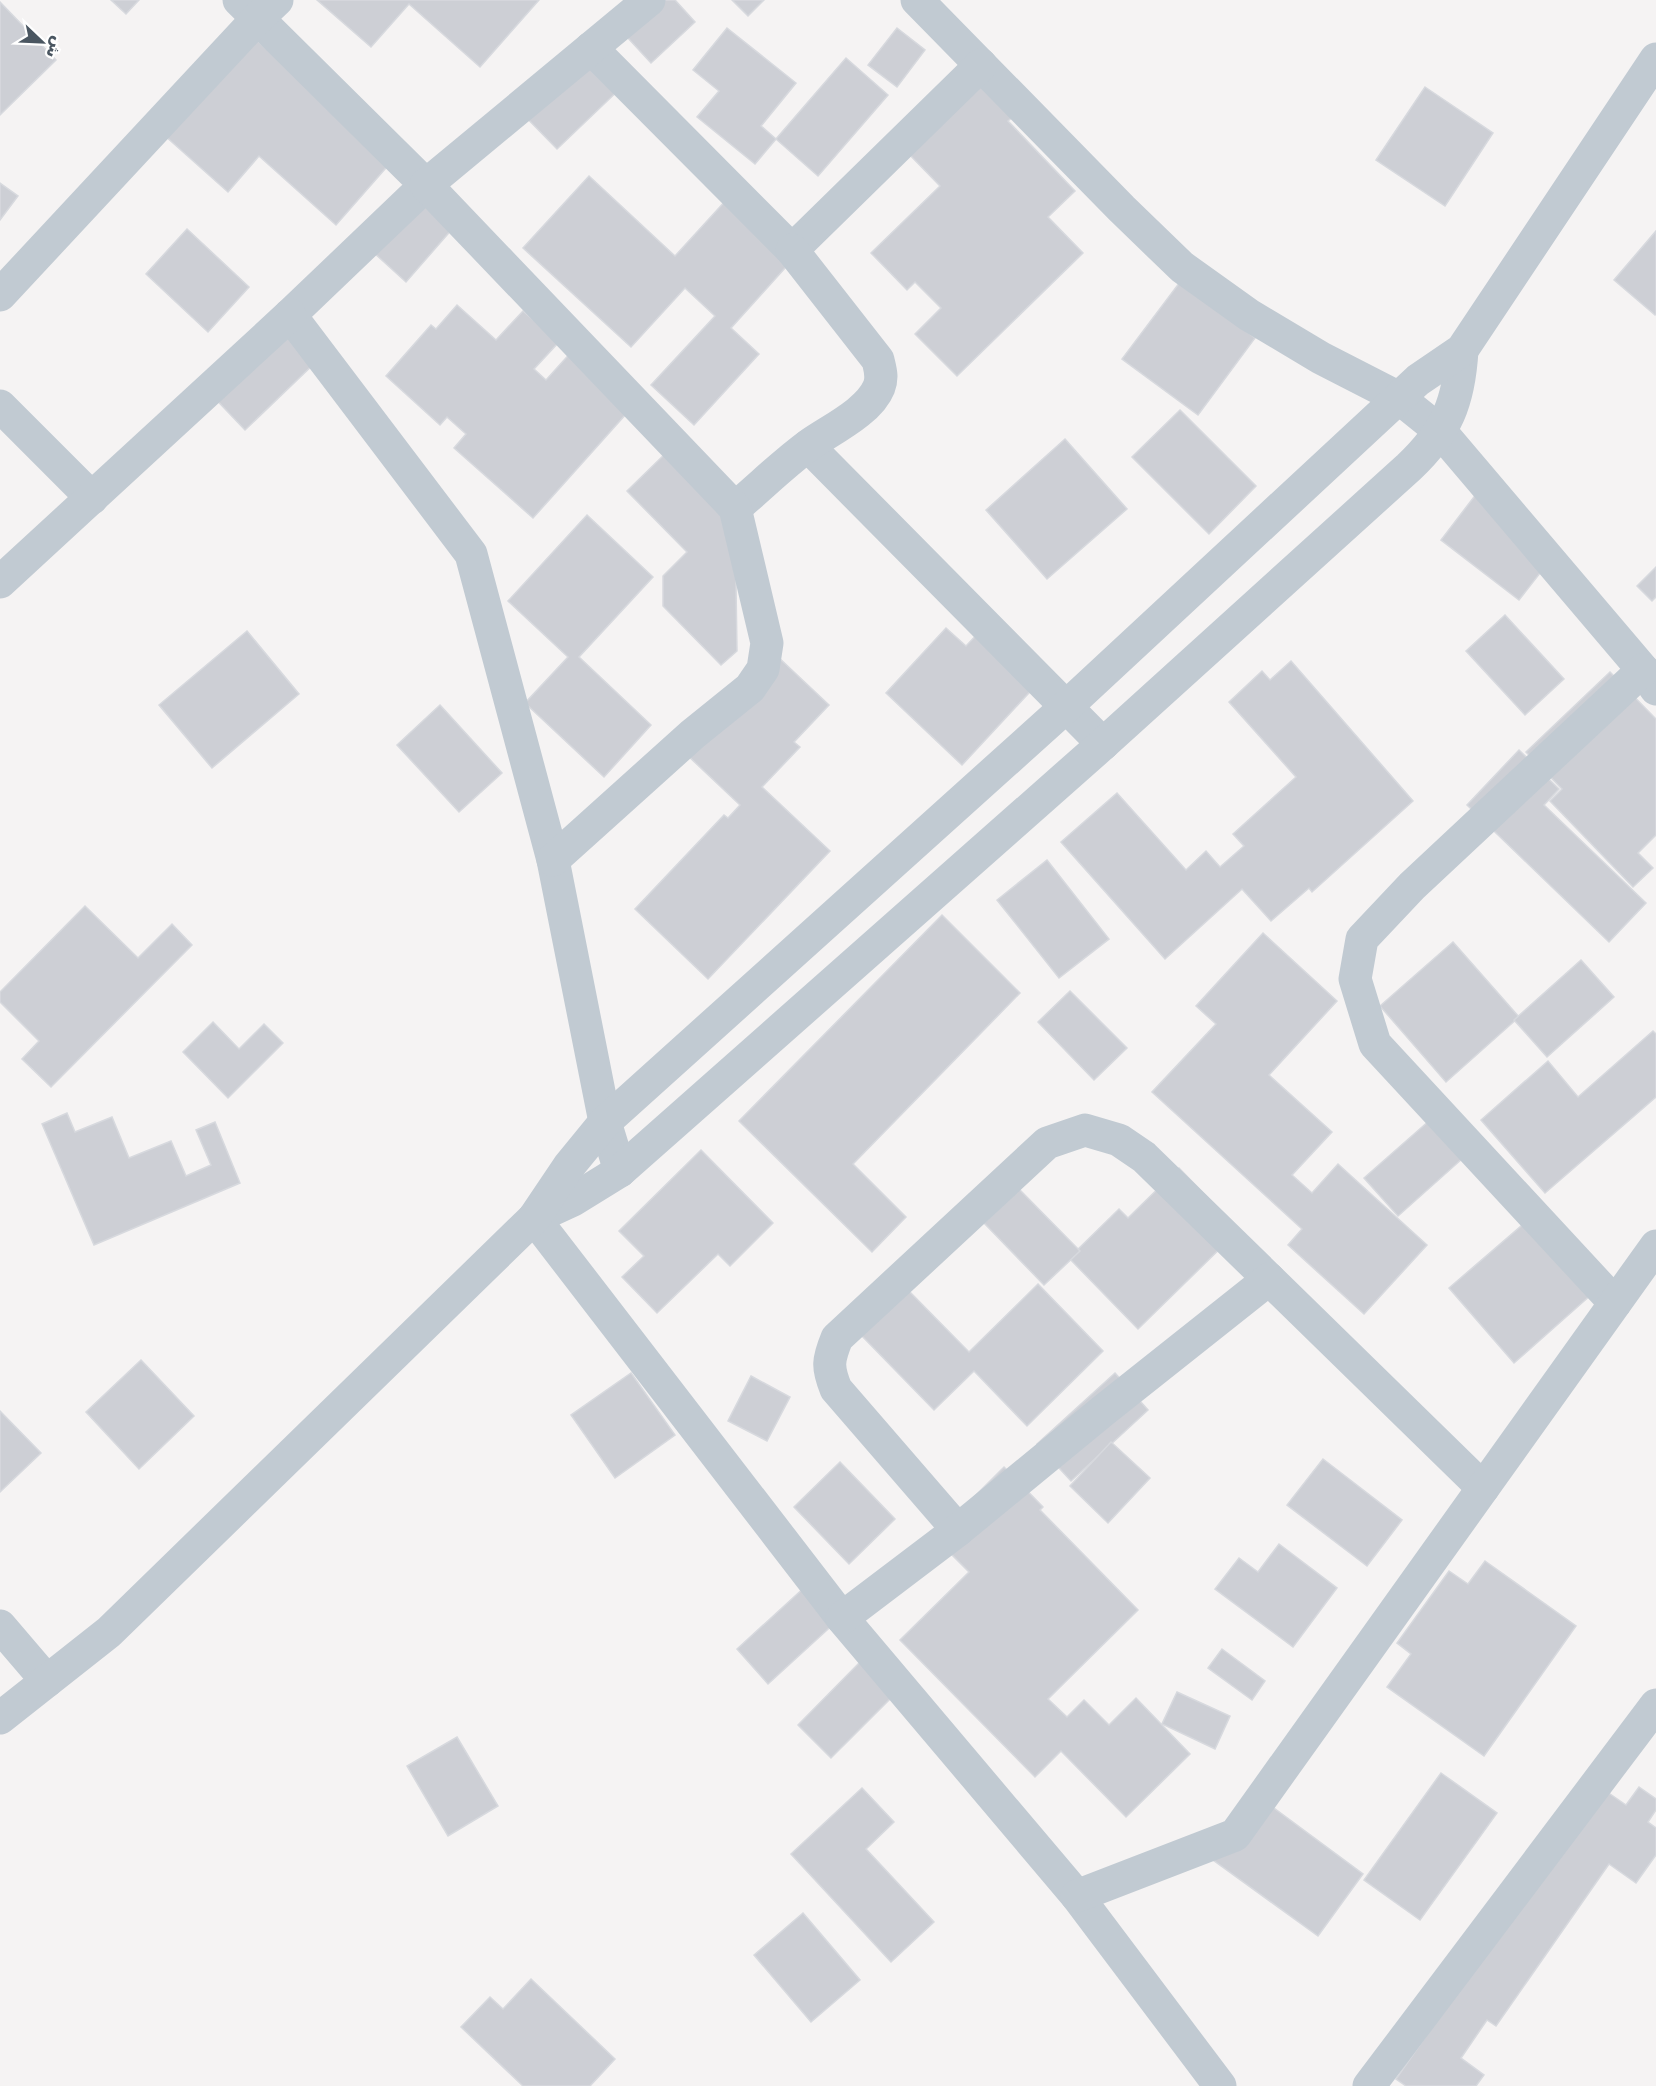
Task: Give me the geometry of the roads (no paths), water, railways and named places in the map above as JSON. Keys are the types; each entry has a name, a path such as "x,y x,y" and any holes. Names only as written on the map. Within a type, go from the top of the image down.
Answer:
{"street":[{"path":"0,582 290,315 426,185 649,0"},
{"path":"917,0 1182,267 1249,315 1322,358 1399,398 1440,431 1650,679 1412,886 1362,939 1355,979 1375,1044 1615,1303"},
{"path":"0,295 258,6 735,508 766,643 763,669 750,688 693,734 553,860"},
{"path":"591,48 792,250 878,360 882,376 879,388 871,400 849,419 808,446 735,508"},
{"path":"0,1718 109,1632 534,1218 569,1166 605,1122 1067,706 1418,380 1462,350 1656,59"},
{"path":"792,250 981,64"},
{"path":"290,315 471,554 553,860 605,1122 620,1171"},
{"path":"534,1218 573,1200 620,1171 1103,744 1409,467 1427,450 1453,406 1460,378 1462,350"},
{"path":"0,406 92,498"},
{"path":"808,446 1103,744"},
{"path":"958,1530 836,1389 829,1372 829,1358 837,1338 1047,1143 1085,1130 1119,1140 1144,1157 1483,1488"},
{"path":"534,1218 842,1617 1077,1896 1220,2086"},
{"path":"1077,1896 1235,1835 1656,1246"},
{"path":"842,1617 958,1530 1094,1417 1269,1279"},
{"path":"0,1626 47,1681"},
{"path":"1369,2086 1656,1705"}]}
